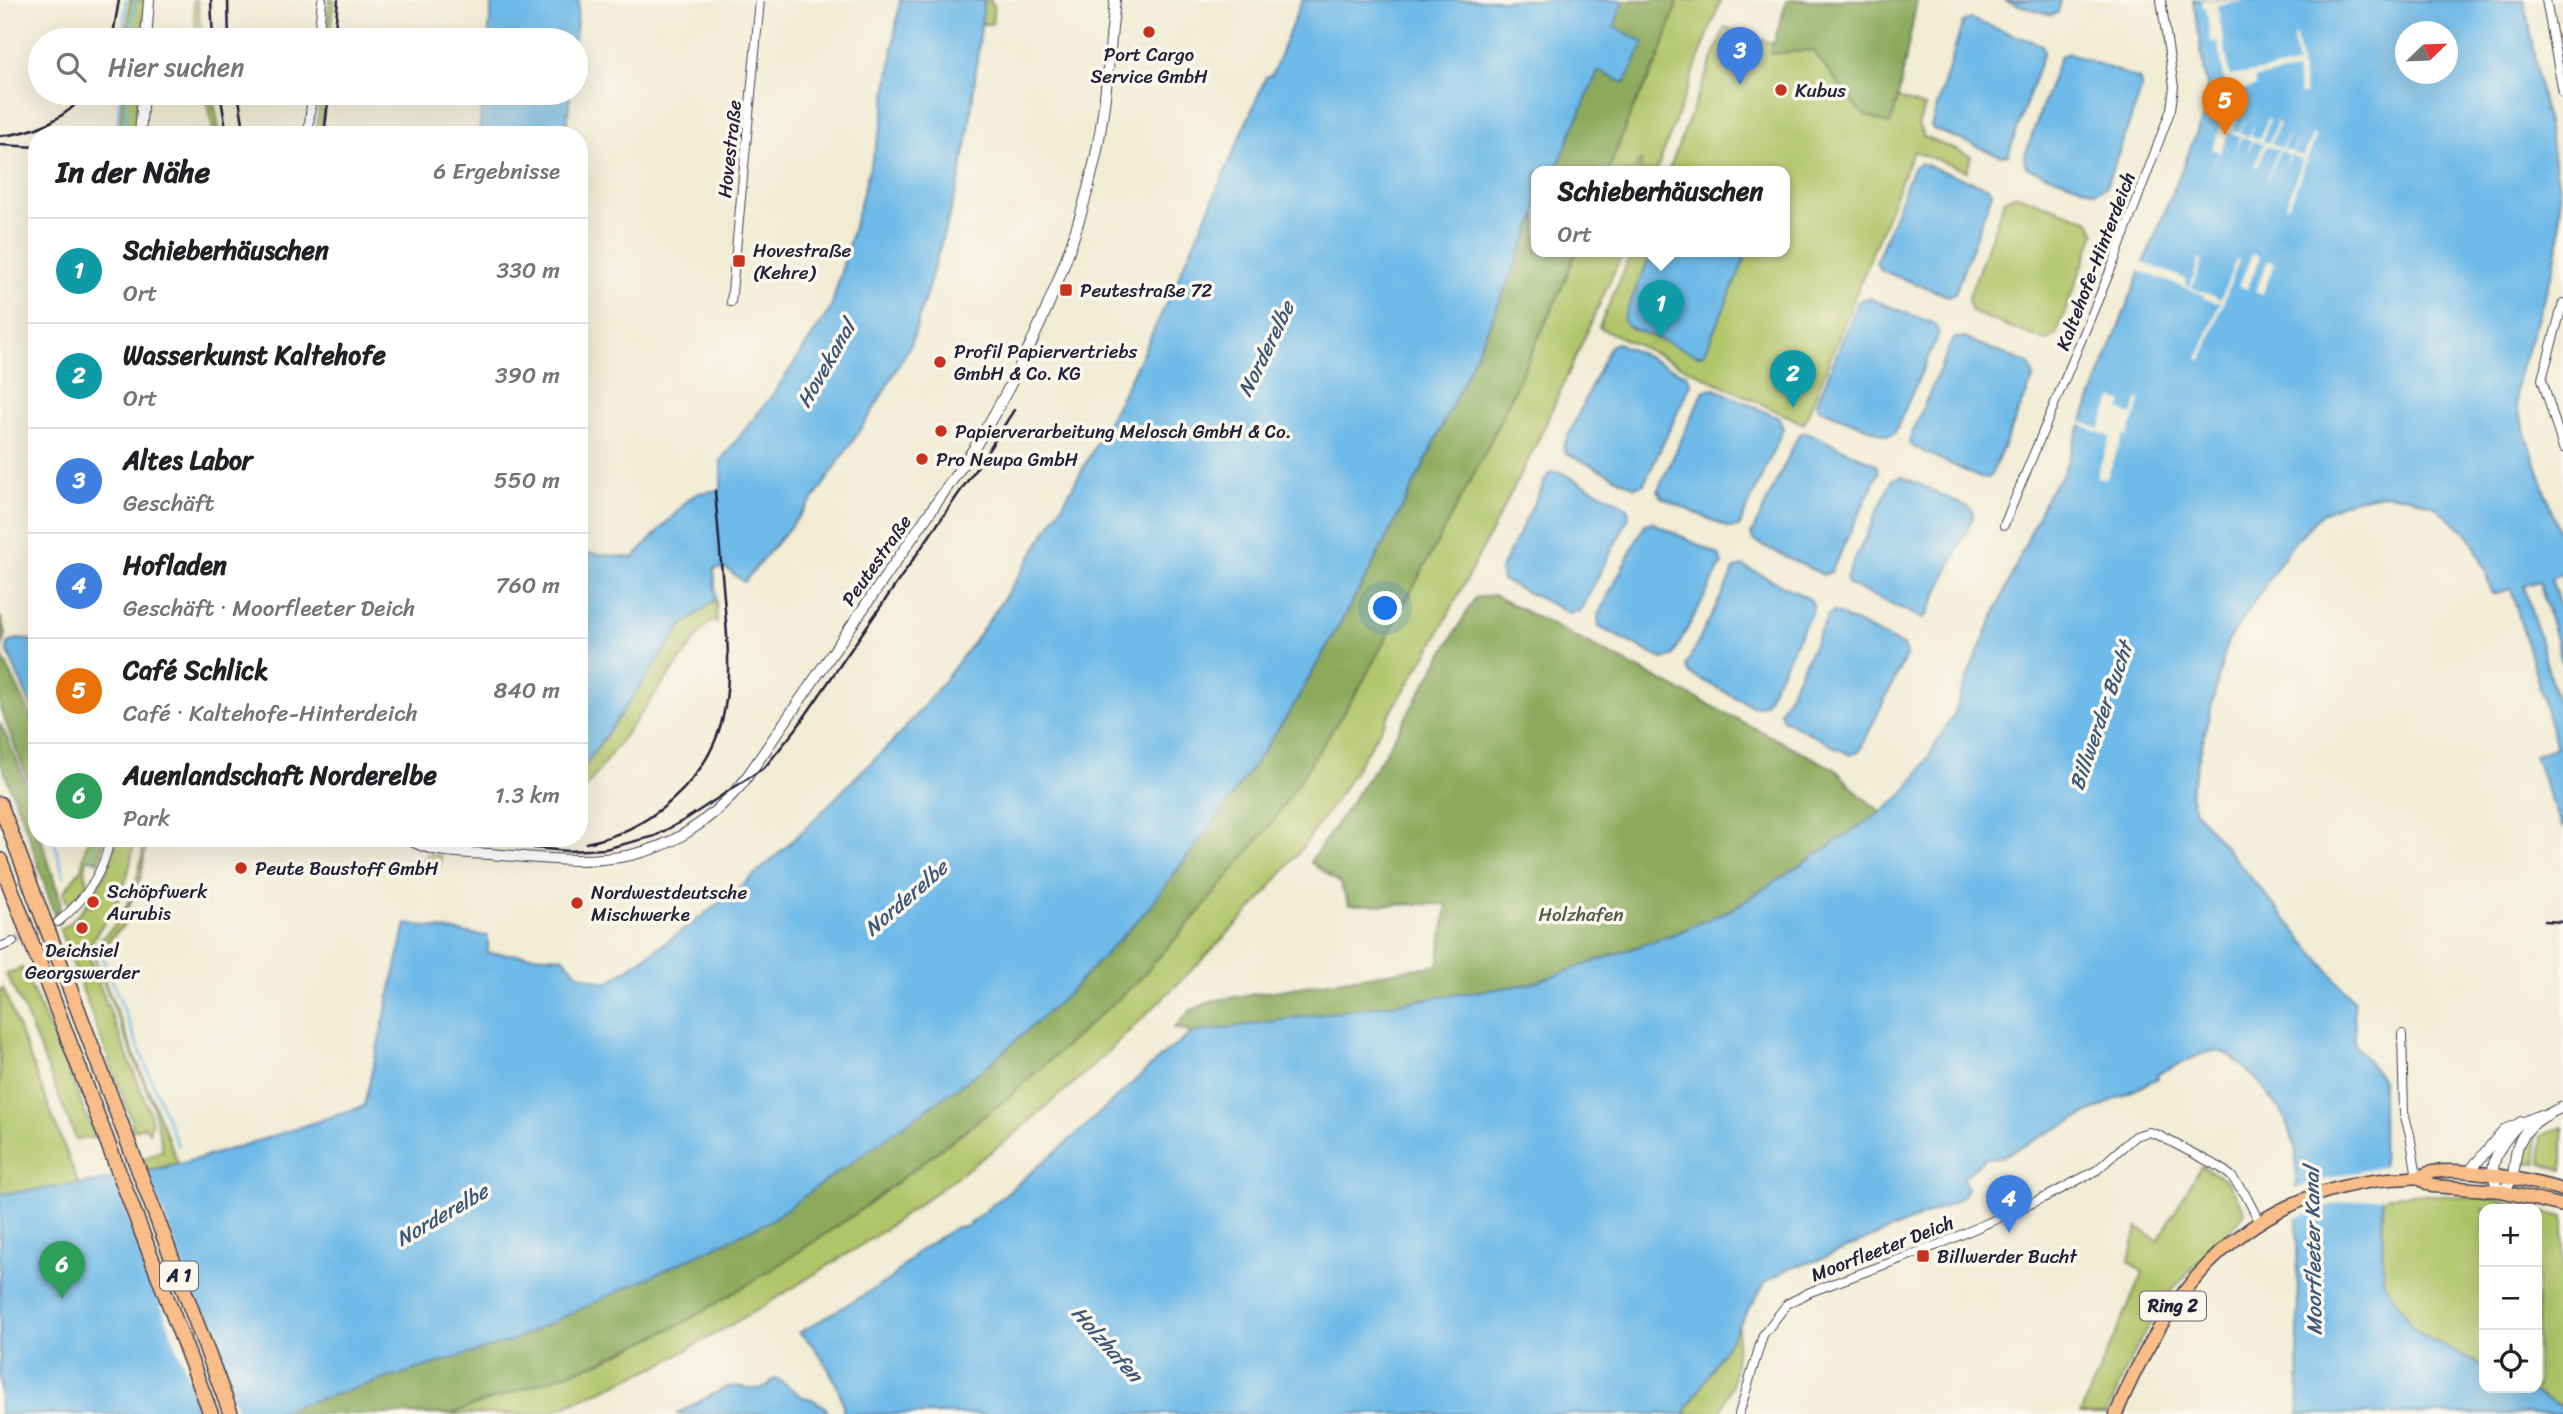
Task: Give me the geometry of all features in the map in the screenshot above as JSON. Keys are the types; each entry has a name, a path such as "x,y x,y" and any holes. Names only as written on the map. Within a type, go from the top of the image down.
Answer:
{"highway":[{"name":"A 1","path":"0,804 50,920 50,936 231,1414"},
{"name":"A 1","path":"0,860 211,1414"}],"main road":[{"name":"Ring 2","path":"2116,1414 2134,1371 2162,1321 2189,1285 2219,1252 2275,1212 2339,1188 2417,1177 2431,1172 2493,1175 2563,1190"},
{"name":"Ring 2","path":"2417,1177 2432,1186 2501,1191 2563,1206"}],"street":[{"path":"147,28 149,0"},
{"path":"318,28 322,0"},
{"name":"Hovestraße","path":"731,302 760,0"},
{"name":"Peutestraße","path":"430,847 568,861 607,860 647,851 677,838 718,809 742,784 972,450 1002,403 1024,360 1065,261 1084,202 1100,132 1115,0"},
{"name":"Kaltehofe-Hinterdeich","path":"2004,526 2110,272 2171,109 2174,87 2161,0"},
{"path":"2546,0 2563,93"},
{"path":"141,126 142,105"},
{"path":"309,126 311,105"},
{"path":"2563,303 2542,379 2563,448"},
{"path":"50,920 74,909 101,868 107,847"},
{"path":"0,947 13,942"},
{"path":"2402,1034 2404,1113 2417,1177"},
{"path":"2467,1173 2475,1167 2500,1133 2521,1122 2563,1107"},
{"path":"2521,1122 2501,1147 2493,1165 2493,1175 2501,1191 2509,1185 2512,1178 2519,1142 2536,1122 2548,1114"},
{"name":"Moorfleeter Deich","path":"1739,1414 1763,1335 1787,1304 1810,1292 1938,1245 2066,1187 2097,1170 2140,1134 2149,1132 2158,1135 2221,1168 2240,1187 2259,1221"}],"green space":[{"path":"130,0 145,0 143,28 128,28"},
{"path":"193,0 197,0 201,28 196,28"},
{"path":"329,0 334,0 331,28 327,28"},
{"path":"984,0 991,0 991,4 994,4 992,24 981,24"},
{"path":"1624,0 1678,0 1658,61 1632,110 1610,166 1558,166 1598,71 1625,83 1643,43 1614,27"},
{"path":"1678,0 1721,0 1658,166 1641,166 1641,161 1638,166 1610,166 1632,110 1658,61"},
{"path":"1787,0 1917,0 1898,98 1890,125 1861,113 1812,50 1770,54"},
{"path":"1725,27 1772,43 1771,54 1812,50 1861,113 1890,125 1898,98 1925,107 1918,125 1924,137 1971,156 1967,171 1913,151 1804,424 1599,327 1630,257 1790,257 1790,166 1670,166"},
{"path":"122,105 138,105 137,126 121,126"},
{"path":"208,105 214,105 218,126 212,126"},
{"path":"319,105 324,105 322,126 317,126"},
{"path":"2018,195 2090,221 2095,233 2056,335 2046,341 1971,312 1968,299 2005,199"},
{"path":"1531,228 1531,257 1574,257 1484,455 1360,687 1274,820 1212,897 1137,982 1005,1100 855,1214 770,1271 681,1324 600,1362 450,1414 270,1414 514,1339 1067,995 1147,910 1221,812 1291,710 1370,570 1421,471"},
{"path":"1574,257 1621,257 1537,443 1433,644 1339,796 1300,851 1260,900 1202,960 1092,1067 1010,1138 874,1237 764,1306 662,1364 547,1414 450,1414 600,1362 681,1324 770,1271 855,1214 1005,1100 1137,982 1212,897 1484,455"},
{"name":"Holzhafen","path":"1493,595 1835,769 1861,796 1882,812 1734,908 1677,933 1530,984 1192,1033 1174,1028 1191,1010 1216,1000 1438,965 1447,904 1349,905 1340,883 1310,862 1385,753 1475,598"},
{"path":"716,599 717,623 712,621 705,627 588,785 588,761 682,626"},
{"path":"0,616 6,634 0,652"},
{"path":"0,652 28,709 28,780 0,708"},
{"path":"0,723 28,793 28,833 0,761"},
{"path":"33,847 44,847 61,901 54,914"},
{"path":"86,847 103,847 99,862 88,858 85,868 88,884 69,906 63,893 81,869"},
{"path":"115,847 133,847 124,888 95,936 88,956 150,1113 152,1122 149,1132 145,1126 131,1131 132,1121 60,930 73,920 78,933 85,930 75,918 89,901 90,906 98,904 97,898 90,899 109,867"},
{"path":"143,847 146,847 141,877 126,913 131,917 94,956 178,1163 147,1171 143,1159 163,1150 153,1106 93,955 96,945 118,921 128,903"},
{"path":"429,853 441,856 440,867 422,868 420,863"},
{"path":"22,968 64,1060 95,1138 76,1139 24,1010 6,974"},
{"path":"3,988 79,1185 0,1414 0,990"},
{"path":"2563,1127 2563,1170 2542,1163 2541,1136"},
{"path":"2535,1134 2538,1163 2523,1164 2528,1142"},
{"path":"2201,1166 2227,1180 2245,1212 2162,1305 2135,1350 2107,1414 2080,1414 2143,1272 2129,1261 2137,1227 2158,1241"},
{"path":"2414,1194 2489,1198 2512,1204 2479,1204 2479,1364 2416,1332 2383,1280 2383,1197"},
{"path":"2542,1212 2563,1217 2563,1408 2534,1393 2542,1393"},
{"path":"1739,1324 1733,1382 1720,1414 1684,1414"}],"water":[{"path":"492,0 579,0 576,28 489,28"},
{"name":"Hovekanal","path":"900,0 984,0 969,130 959,182 912,342 872,412 816,496 744,582 726,568 714,569 716,599 682,626 588,761 588,553 633,558 690,498 699,493 721,490 721,460 774,393 831,308 882,124"},
{"name":"Norderelbe","path":"1302,0 1624,0 1614,27 1644,42 1625,83 1598,71 1558,166 1531,166 1531,228 1488,328 1421,471 1370,570 1291,710 1221,812 1147,910 1067,995 986,1067 768,1222 514,1340 270,1414 0,1414 0,1194 139,1174 236,1147 364,1106 406,924 488,936 488,953 563,957 578,974 607,983 722,901 759,871 900,734 965,654 1018,578 1066,498 1111,417 1152,333 1266,77 1272,75"},
{"path":"2003,0 2061,0 2058,12 2051,15"},
{"path":"2193,0 2524,0 2559,188 2560,231 2554,267 2516,390 2517,407 2563,544 2563,573 2551,578 2563,617 2563,664 2539,581 2524,586 2563,722 2563,829 2535,755 2557,747 2511,589 2492,594 2485,569 2472,541 2436,507 2410,497 2383,494 2352,500 2322,513 2292,545 2227,643 2190,794 2195,811 2354,1001 2355,1045 2382,1079 2383,1280 2416,1332 2479,1364 2479,1393 2534,1393 2563,1408 2563,1414 2299,1414 2296,1149 2284,1116 2259,1082 2230,1055 2216,1051 2204,1053 2157,1074 2158,1078 2001,1157 1985,1158 1963,1178 1967,1188 1963,1196 1946,1206 1814,1262 1790,1268 1765,1283 1684,1414 843,1414 840,1395 829,1370 814,1347 799,1333 892,1278 917,1252 956,1227 966,1227 1079,1132 1164,1054 1192,1033 1530,984 1677,933 1734,908 1882,812 1901,796 1920,771 1954,714 1971,668 2047,495 2062,475 2205,112 2207,86"},
{"path":"1970,19 2042,45 2044,52 2008,155 2001,156 1931,126 1963,22"},
{"path":"2069,53 2139,79 2142,88 2106,187 2096,192 2026,167 2024,158 2060,56"},
{"path":"482,105 569,105 567,126 480,126"},
{"path":"1920,163 1987,187 1992,193 1955,293 1948,296 1880,270 1876,262 1913,168"},
{"path":"1650,257 1746,257 1704,354 1697,355 1627,326 1623,319"},
{"path":"1868,298 1935,324 1939,333 1894,434 1888,436 1819,409 1817,402 1858,302"},
{"path":"1955,338 1964,338 2029,364 2034,377 1991,475 1987,478 1980,478 1910,445 1909,441"},
{"path":"1617,343 1687,375 1691,384 1644,484 1635,487 1566,453 1563,447 1610,346"},
{"path":"1715,389 1779,418 1783,429 1739,527 1729,528 1662,498 1658,490 1704,390"},
{"path":"1806,432 1876,464 1879,472 1831,572 1823,575 1754,541 1751,535 1799,434"},
{"path":"1560,472 1624,505 1629,517 1580,611 1569,613 1502,580 1500,571 1548,475"},
{"path":"1901,476 1968,507 1973,512 1927,615 1922,618 1848,584 1846,578 1892,480"},
{"path":"1652,522 1719,555 1722,564 1672,657 1662,659 1599,627 1598,615 1645,524"},
{"path":"1743,566 1810,599 1814,607 1765,704 1754,707 1690,674 1686,666 1735,568"},
{"path":"1834,612 1904,646 1907,654 1859,752 1850,755 1783,719 1780,712 1829,614"},
{"path":"18,639 28,640 28,698 7,650 8,643"},
{"path":"774,1379 826,1408 828,1414 676,1414 727,1387 757,1389 768,1385"}],"pier":[{"path":"2201,0 2248,0 2217,5 2230,76 2297,65 2293,37 2296,36 2306,95 2300,95 2296,71 2255,78 2256,87 2233,91 2231,82 2225,83 2218,42 2221,41 2211,42 2206,7 2203,7"},
{"path":"2229,105 2226,116 2233,119 2238,108 2240,109 2233,130 2239,132 2246,119 2240,133 2248,136 2254,122 2250,136 2259,140 2268,118 2270,119 2262,141 2269,143 2277,122 2279,123 2271,144 2281,148 2289,132 2283,149 2292,152 2300,137 2294,153 2304,157 2312,135 2316,136 2289,206 2286,205 2303,160 2291,155 2283,171 2289,155 2280,151 2262,193 2278,150 2266,146 2258,167 2255,166 2263,144 2253,141 2247,155 2251,140 2242,137 2234,153 2240,136 2229,132 2210,175 2219,152 2212,149"},
{"path":"2252,254 2260,257 2247,289 2239,286"},
{"path":"2199,259 2202,261 2192,288 2221,299 2236,259 2239,260 2202,360 2198,359 2221,300 2217,303 2203,298 2204,295 2137,270 2141,262 2187,279 2185,285 2190,288"},
{"path":"2268,260 2275,263 2262,295 2255,292"},
{"path":"2112,398 2123,402 2120,410 2132,415 2138,399 2141,401 2127,437 2123,436 2106,480 2096,476 2111,437 2078,424 2079,421 2100,429"},
{"path":"2386,1166 2386,1197 2337,1203 2294,1219 2292,1190 2337,1176"},
{"path":"146,1168 239,1414 202,1414 112,1175"}],"waterway":[{"path":"124,28 126,0"},
{"path":"133,28 135,0"},
{"path":"118,126 119,105"},
{"path":"126,126 127,105"},
{"path":"56,847 64,877"},
{"path":"92,859 95,847"},
{"path":"102,956 178,1146"}],"tunnel":[{"path":"13,942 58,922"}],"railway":[{"path":"114,28 119,0"},
{"path":"211,0 212,28"},
{"path":"228,0 229,28"},
{"path":"335,28 338,0"},
{"path":"42,126 75,105"},
{"path":"222,105 226,126"},
{"path":"240,105 244,126"},
{"path":"325,126 328,105"},
{"path":"0,136 28,131"},
{"path":"0,145 28,147"},
{"path":"534,848 568,851 605,849 655,836 765,767 796,729 1014,410"},
{"path":"588,842 632,828 671,801 693,779 719,732 728,682 728,655 715,491"},
{"path":"2545,921 2563,922"}],"place":[{"name":"Port Cargo Service GmbH","path":"1149,32"},
{"name":"Altes Labor","path":"1740,85"},
{"name":"Kubus","path":"1781,90"},
{"name":"Café Schlick","path":"2225,135"},
{"name":"Hovestraße (Kehre)","path":"739,261"},
{"name":"Peutestraße 72","path":"1066,290"},
{"name":"Schieberhäuschen","path":"1661,338"},
{"name":"Profil Papiervertriebs GmbH & Co. KG","path":"940,362"},
{"name":"Wasserkunst Kaltehofe","path":"1793,408"},
{"name":"Papierverarbeitung Melosch GmbH & Co.","path":"941,431"},
{"name":"Pro Neupa GmbH","path":"922,459"},
{"name":"Peute Baustoff GmbH","path":"241,868"},
{"name":"Schöpfwerk Aurubis","path":"93,902"},
{"name":"Nordwestdeutsche Mischwerke","path":"577,903"},
{"name":"Deichsiel Georgswerder","path":"82,928"},
{"name":"Hofladen","path":"2009,1233"},
{"name":"Billwerder Bucht","path":"1923,1256"},
{"name":"Auenlandschaft Norderelbe","path":"62,1299"}],"water label":[{"name":"Moorfleeter Kanal","path":"2313,1251"}]}
